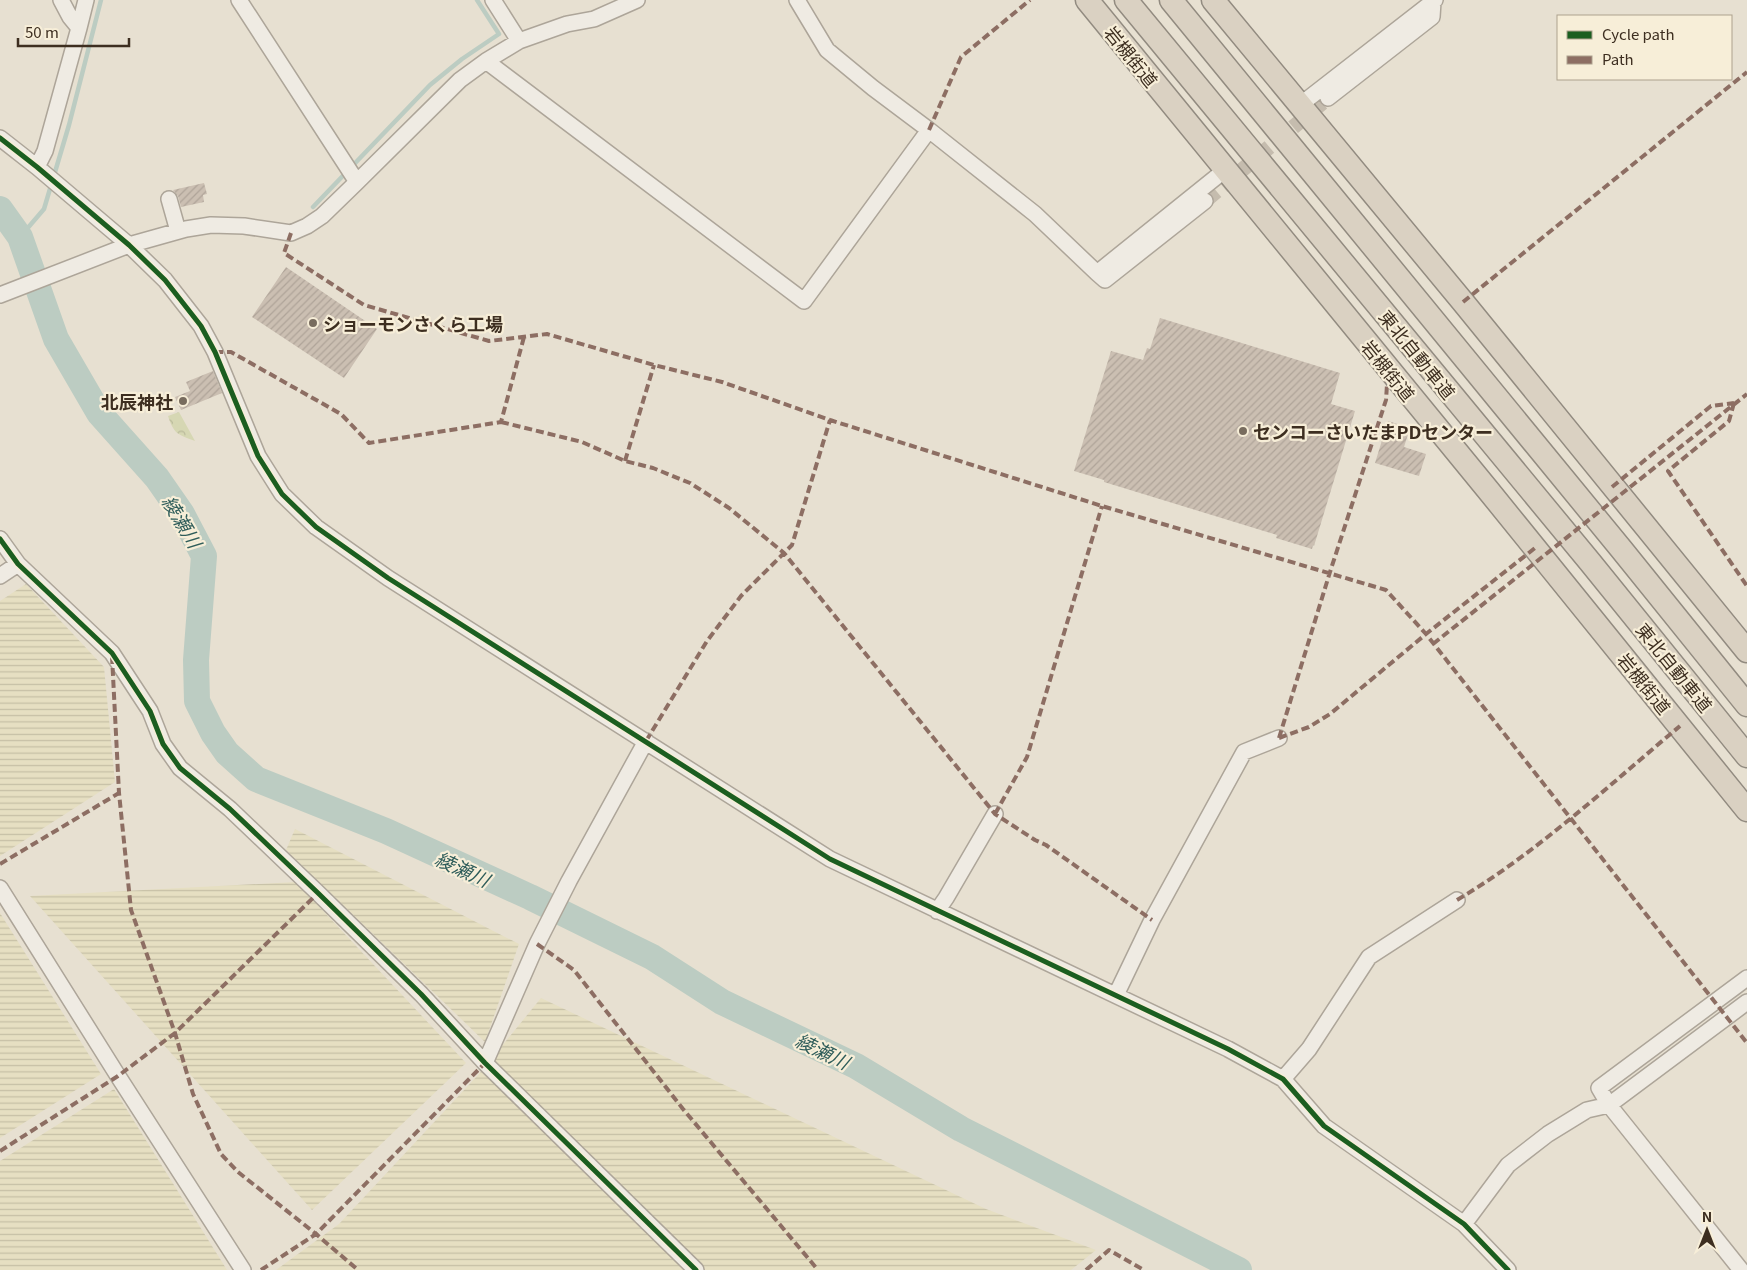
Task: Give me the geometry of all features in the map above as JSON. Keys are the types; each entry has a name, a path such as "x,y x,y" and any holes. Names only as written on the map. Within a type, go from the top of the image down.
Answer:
{"highway":[{"name":"岩槻街道","path":"1086,0 1488,490 1747,810"},
{"name":"東北自動車道","path":"1126,0 1590,562 1747,756"},
{"name":"東北自動車道","path":"1171,0 1747,705"},
{"path":"1213,0 1747,651"}],"street":[{"path":"62,0 70,17 79,28"},
{"path":"41,170 86,0"},
{"path":"239,0 357,182"},
{"path":"493,0 519,41"},
{"path":"614,11 627,0"},
{"path":"3,294 129,245 178,231 211,225 244,226 291,232 306,226 322,216 460,80 486,61 519,41 567,24 594,19 637,0"},
{"path":"797,0 827,50 1035,214 1105,280 1205,201"},
{"path":"1300,105 1434,1"},
{"path":"1328,98 1432,17 1434,1"},
{"path":"486,61 804,301 929,130"},
{"path":"0,138 71,195 129,245 165,280 202,326 215,352 258,456 282,494 309,521 388,578 830,859 1228,1049 1283,1079 1324,1126 1464,1224 1508,1270"},
{"path":"1097,273 1226,170"},
{"path":"169,199 178,231"},
{"path":"0,539 18,564 112,653 150,711 163,744 180,768 230,809 318,893 421,994 485,1064 696,1270"},
{"path":"0,576 18,564"},
{"path":"1116,995 1152,920 1244,752 1279,738"},
{"path":"485,1064 537,944 569,881 646,741"},
{"path":"937,911 995,814"},
{"path":"0,888 243,1270"},
{"path":"1283,1079 1309,1049 1369,957 1457,900"},
{"path":"1741,1270 1609,1105 1599,1088 1747,978"},
{"path":"1464,1224 1508,1165 1548,1134 1587,1110 1609,1105 1747,1002"}],"shaded area":[{"path":"26,584 104,667 115,782 0,856 0,601"},
{"path":"295,829 519,944 485,1042 286,850"},
{"path":"296,882 466,1063 312,1210 30,896"},
{"path":"0,913 101,1074 0,1138"},
{"path":"541,998 986,1209 1096,1250 1071,1270 276,1270 339,1224 479,1074"},
{"path":"114,1089 227,1270 0,1270 0,1161"}],"green space":[{"path":"179,412 195,441 180,435 172,427 168,416"}],"building":[{"path":"204,183 207,194 203,195 204,202 181,207 178,196 173,190"},
{"path":"286,267 377,329 344,378 252,317"},
{"path":"1160,318 1340,373 1331,404 1355,411 1312,549 1276,538 1277,535 1074,471 1111,351 1143,360 1147,348 1150,349"},
{"path":"213,371 222,393 181,410 175,397 190,391 186,382"},
{"path":"1388,421 1410,428 1404,447 1426,454 1419,476 1375,463"}],"waterway":[{"path":"20,237 44,209 69,125 101,0"},
{"path":"313,207 430,85 462,59 499,34 477,0"},
{"name":"綾瀬川","path":"0,209 20,237 56,339 99,413 157,478 182,514 204,556 196,660 197,701 213,733 227,753 256,779 386,831 530,897 652,957 722,1002 856,1066 961,1129 1239,1270"}],"tunnel":[{"path":"1205,201 1328,98"}],"marked path":[{"path":"929,130 961,57 1030,0"},
{"path":"1463,302 1747,72"},
{"path":"291,233 284,253 364,305 489,341 547,334 654,365 722,382 830,420 1102,506 1386,590 1426,634 1747,1043"},
{"path":"215,352 231,352 341,414 369,443 501,422 524,337"},
{"path":"625,461 654,365"},
{"path":"1279,738 1386,400 1388,369"},
{"path":"1433,644 1747,394"},
{"path":"1734,403 1729,421 1668,471 1747,586"},
{"path":"1612,487 1711,406 1734,403"},
{"path":"646,741 707,641 741,596 792,545 830,420"},
{"path":"501,422 582,442 625,461 653,468 690,483 729,508 784,553 995,814 1046,845 1152,920"},
{"path":"995,814 1027,757 1102,506"},
{"path":"1279,738 1309,727 1330,714 1426,634 1535,548"},
{"path":"112,656 119,793 131,910 175,1033 193,1094 221,1154 238,1172 358,1270"},
{"path":"1457,900 1544,840 1680,726"},
{"path":"0,864 119,793"},
{"path":"0,1151 118,1076 175,1033 318,893"},
{"path":"537,944 574,970 683,1109 818,1270"},
{"path":"261,1270 316,1234 485,1063"},
{"path":"1086,1270 1109,1250 1144,1270"}],"cycle path":[{"path":"0,138 129,245 165,280 201,326 215,352 258,456 282,494 316,527 388,578 830,859 1228,1049 1283,1079 1324,1126 1464,1224 1508,1270"},
{"path":"0,539 18,564 112,653 150,711 163,744 180,768 230,809 318,893 421,994 485,1063 696,1270"}],"place":[{"name":"ショーモンさくら工場","path":"313,323"},
{"name":"北辰神社","path":"183,401"},
{"name":"センコーさいたまPDセンター","path":"1243,431"}]}
